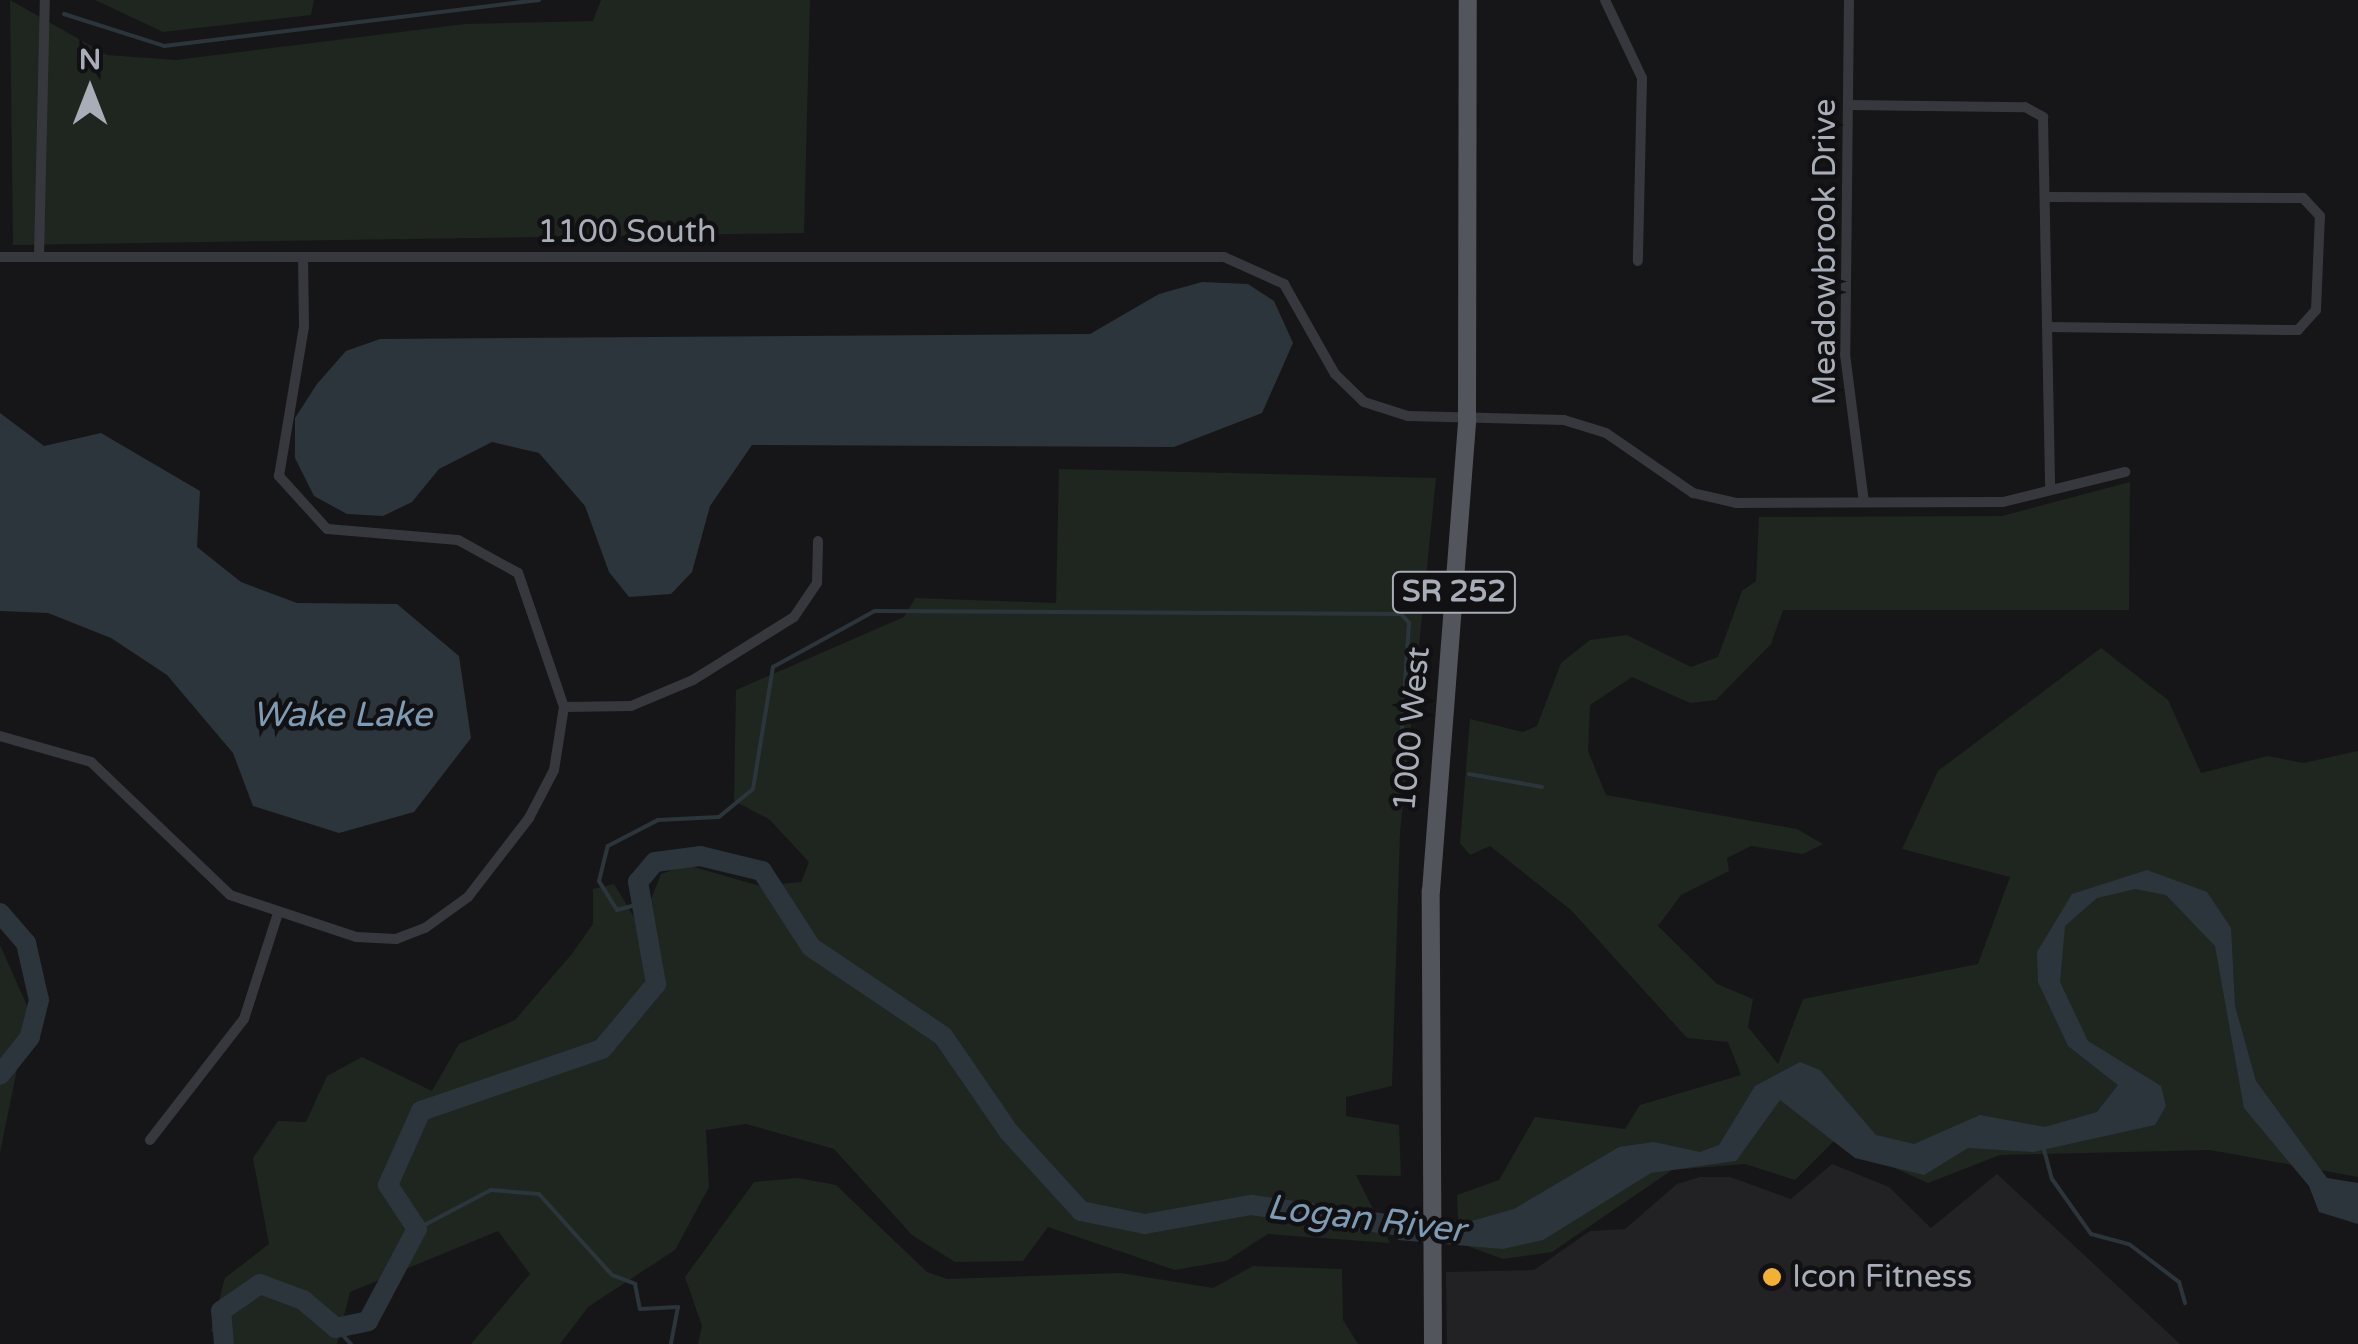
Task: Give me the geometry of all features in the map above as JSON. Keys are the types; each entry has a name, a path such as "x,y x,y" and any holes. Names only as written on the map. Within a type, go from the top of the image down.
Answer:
{"main road":[{"name":"1000 West","path":"1433,1344 1430,1182 1435,805 1467,418 1468,0"}],"street":[{"path":"40,257 45,0"},
{"path":"1605,0 1642,78 1638,261"},
{"name":"Meadowbrook Drive","path":"1849,0 1845,354 1864,502"},
{"path":"1849,106 2025,107 2043,117 2050,140 2050,490"},
{"path":"2047,327 2298,330 2316,310 2320,216 2304,198 2050,197"},
{"name":"1100 South","path":"0,257 1254,263 1306,310 1335,374 1364,402 1408,416 1467,418"},
{"path":"0,736 90,762 135,796 199,871 277,916 396,939 454,907 529,818 554,770 564,707 540,620 518,573 494,553 458,540 327,529 294,500 279,476 279,446 298,380 303,257"},
{"path":"1467,418 1592,428 1692,493 1736,503 2003,502 2125,472"},
{"path":"564,707 631,706 693,680 794,617 817,582 818,542"},
{"path":"150,1140 244,1019 277,916"}],"shaded area":[{"path":"10,0 107,55 176,60 465,24 593,21 601,0 810,0 804,233 13,245"},
{"path":"95,0 314,0 311,15 163,32"},
{"path":"1059,469 1436,478 1400,833 1392,1086 1346,1097 1346,1116 1399,1125 1401,1176 1356,1175 1390,1243 1268,1234 1226,1261 1175,1270 1048,1227 1023,1261 955,1262 912,1235 834,1149 746,1124 706,1130 709,1187 675,1250 588,1307 560,1344 471,1344 530,1274 498,1231 350,1292 337,1344 227,1344 211,1331 225,1278 269,1244 253,1158 278,1121 306,1122 327,1076 362,1057 432,1091 459,1044 515,1020 571,955 593,924 593,889 614,884 640,927 661,874 687,865 760,886 801,882 809,862 769,819 734,801 736,690 904,617 915,598 1056,603"},
{"path":"2130,482 2129,610 1783,610 1771,644 1716,700 1690,703 1632,677 1590,705 1588,751 1606,795 1797,829 1823,844 1803,854 1751,846 1727,858 1729,871 1681,895 1658,926 1717,984 1753,999 1748,1027 1778,1064 1803,999 1978,964 2010,877 1902,849 1938,771 2101,648 2168,700 2201,773 2268,756 2303,763 2358,751 2358,1177 2210,1150 2000,1155 1928,1183 1834,1141 1795,1180 1745,1164 1672,1170 1552,1252 1503,1259 1459,1243 1457,1195 1499,1180 1535,1117 1625,1129 1640,1105 1741,1075 1728,1042 1687,1038 1572,911 1490,846 1470,855 1460,843 1470,719 1523,732 1537,726 1561,663 1590,640 1627,635 1691,667 1718,657 1742,591 1756,581 1759,517 2002,516"},
{"path":"0,945 29,1010 0,1153"},
{"path":"1832,1164 1889,1187 1931,1228 1997,1174 2180,1344 1447,1344 1446,1272 1534,1270 1590,1231 1625,1229 1677,1184 1700,1177 1730,1177 1791,1199"},
{"path":"798,1178 836,1185 927,1272 947,1279 1121,1273 1213,1288 1253,1266 1342,1269 1343,1320 1358,1344 698,1344 702,1326 685,1277 754,1182"}],"water":[{"path":"1202,282 1248,284 1274,301 1293,343 1262,413 1174,447 752,445 710,506 692,572 671,594 629,597 609,572 585,506 539,453 492,442 439,469 412,502 383,516 347,514 314,496 295,458 295,418 317,384 346,351 380,339 1090,334 1159,294"},
{"name":"Wake Lake","path":"0,413 44,446 101,433 200,491 197,547 241,582 297,603 397,604 459,656 471,738 414,812 339,833 253,806 233,753 167,675 111,638 48,613 0,611"},
{"path":"2147,870 2207,892 2231,928 2235,1006 2256,1081 2327,1178 2358,1183 2358,1224 2319,1212 2309,1186 2244,1108 2215,946 2166,895 2135,889 2097,898 2065,926 2060,982 2088,1041 2161,1086 2166,1106 2155,1125 2033,1152 1968,1148 1924,1175 1855,1158 1780,1100 1736,1161 1651,1173 1543,1240 1503,1249 1398,1240 1399,1218 1468,1222 1514,1209 1619,1147 1654,1142 1700,1152 1719,1145 1755,1086 1800,1062 1820,1070 1876,1135 1914,1144 1980,1115 2045,1127 2097,1112 2118,1085 2068,1046 2038,982 2037,952 2072,894"}],"waterway":[{"path":"64,14 164,46 539,0"},
{"path":"643,903 617,910 599,881 608,846 658,820 719,817 753,789 773,667 875,611 1401,614 1409,623 1399,772"},
{"path":"1469,774 1542,787"},
{"name":"Logan River","path":"224,1344 221,1311 260,1284 303,1300 336,1328 368,1321 417,1229 388,1185 421,1111 602,1049 656,984 638,882 655,862 700,856 762,871 811,947 943,1036 1009,1132 1081,1211 1145,1224 1251,1205 1421,1229"},
{"name":"Logan River","path":"0,913 26,943 39,1000 30,1037 0,1075"},
{"path":"2043,1146 2052,1179 2091,1234 2129,1244 2179,1282 2185,1303"},
{"path":"417,1229 491,1190 539,1194 612,1275 635,1284 640,1309 678,1307 671,1344"},
{"path":"336,1328 351,1344"}],"place":[{"name":"Icon Fitness","path":"1772,1277"}]}
